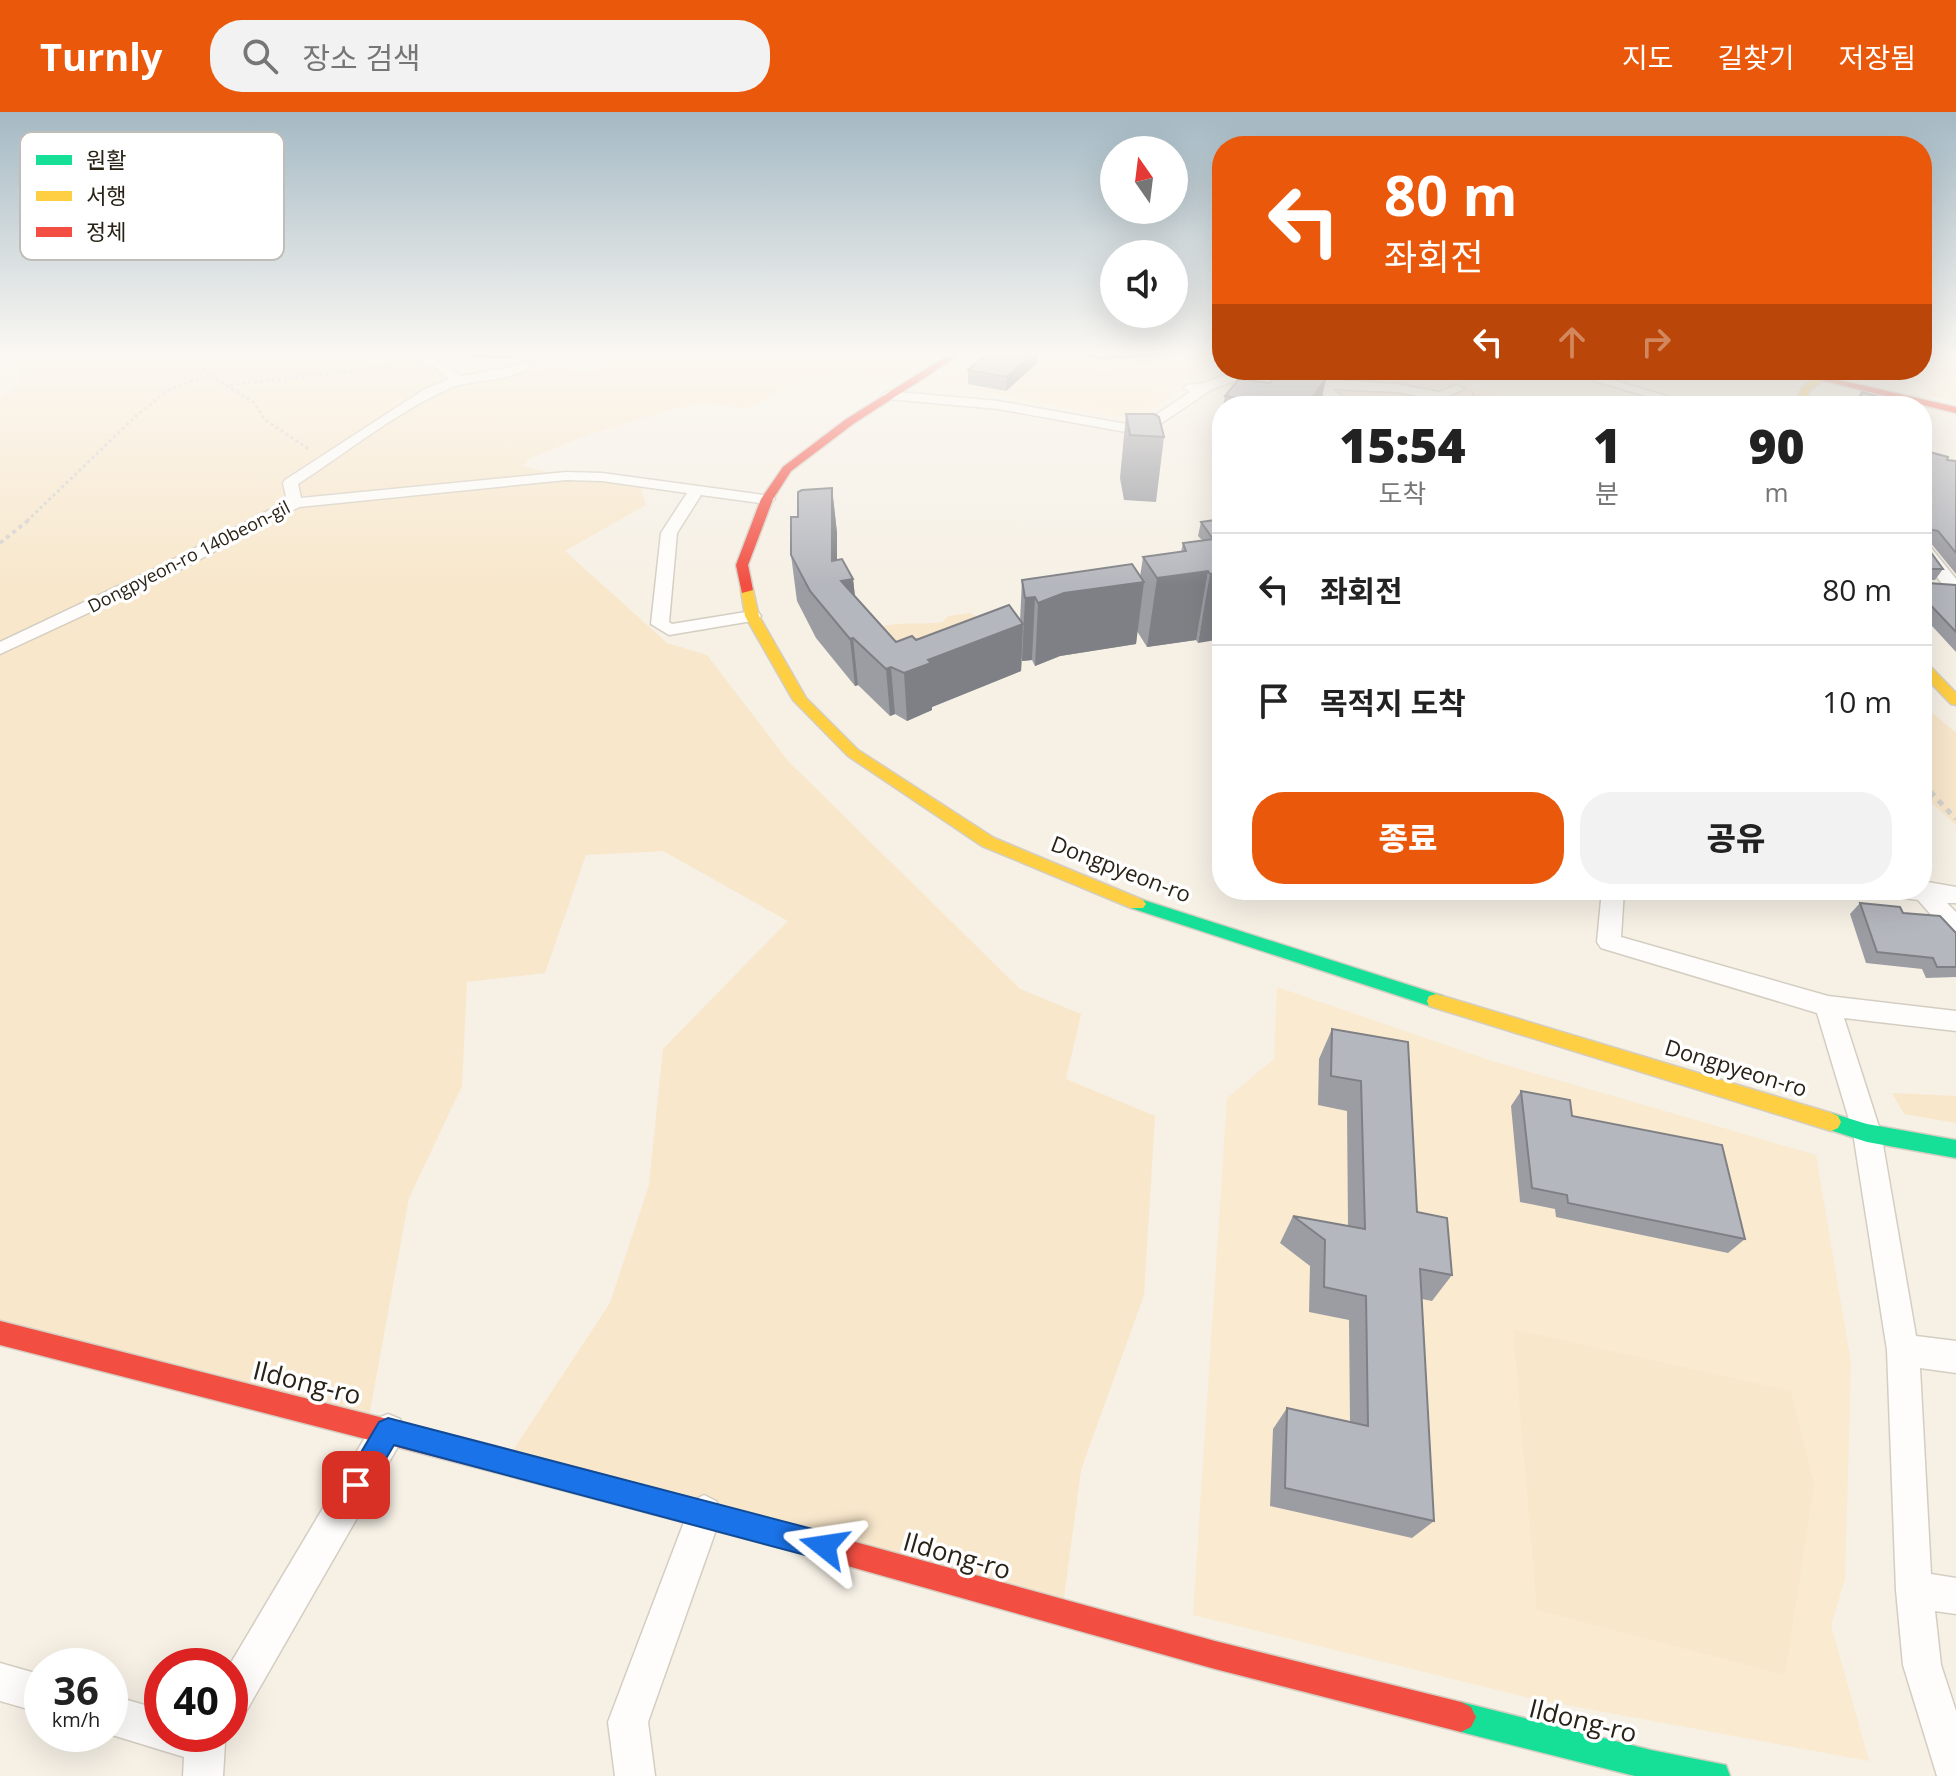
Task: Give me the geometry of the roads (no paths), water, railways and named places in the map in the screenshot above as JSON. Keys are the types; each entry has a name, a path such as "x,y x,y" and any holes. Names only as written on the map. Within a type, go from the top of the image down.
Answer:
{"street":[{"path":"295,503 290,483 372,430"},
{"name":"Dongpyeon-ro","path":"838,430 787,469 767,499 742,565 752,616 800,700 853,753 988,842 1150,908 1526,1030 1867,1133 1956,1149"},
{"name":"Dongpyeon-ro 140beon-gil","path":"0,649 164,571 295,503 566,476 602,477 767,499"},
{"path":"696,490 669,533 660,624 669,630 752,616"},
{"path":"1932,560 1956,590"},
{"path":"1933,588 1956,590"},
{"path":"1932,676 1956,701"},
{"path":"1932,893 1956,895"},
{"path":"1612,900 1609,942 1828,1006 1956,1021"},
{"path":"1932,900 1956,928"},
{"path":"1828,1006 1867,1133 1903,1350 1914,1590 1922,1665 1956,1773"},
{"name":"Ildong-ro","path":"0,1333 704,1513 1215,1655 1651,1770 1715,1776"},
{"path":"1903,1350 1956,1357"},
{"path":"248,1670 388,1431"},
{"path":"635,1776 628,1722 704,1513"},
{"path":"1914,1590 1956,1596"},
{"path":"0,1682 24,1689"}]}
